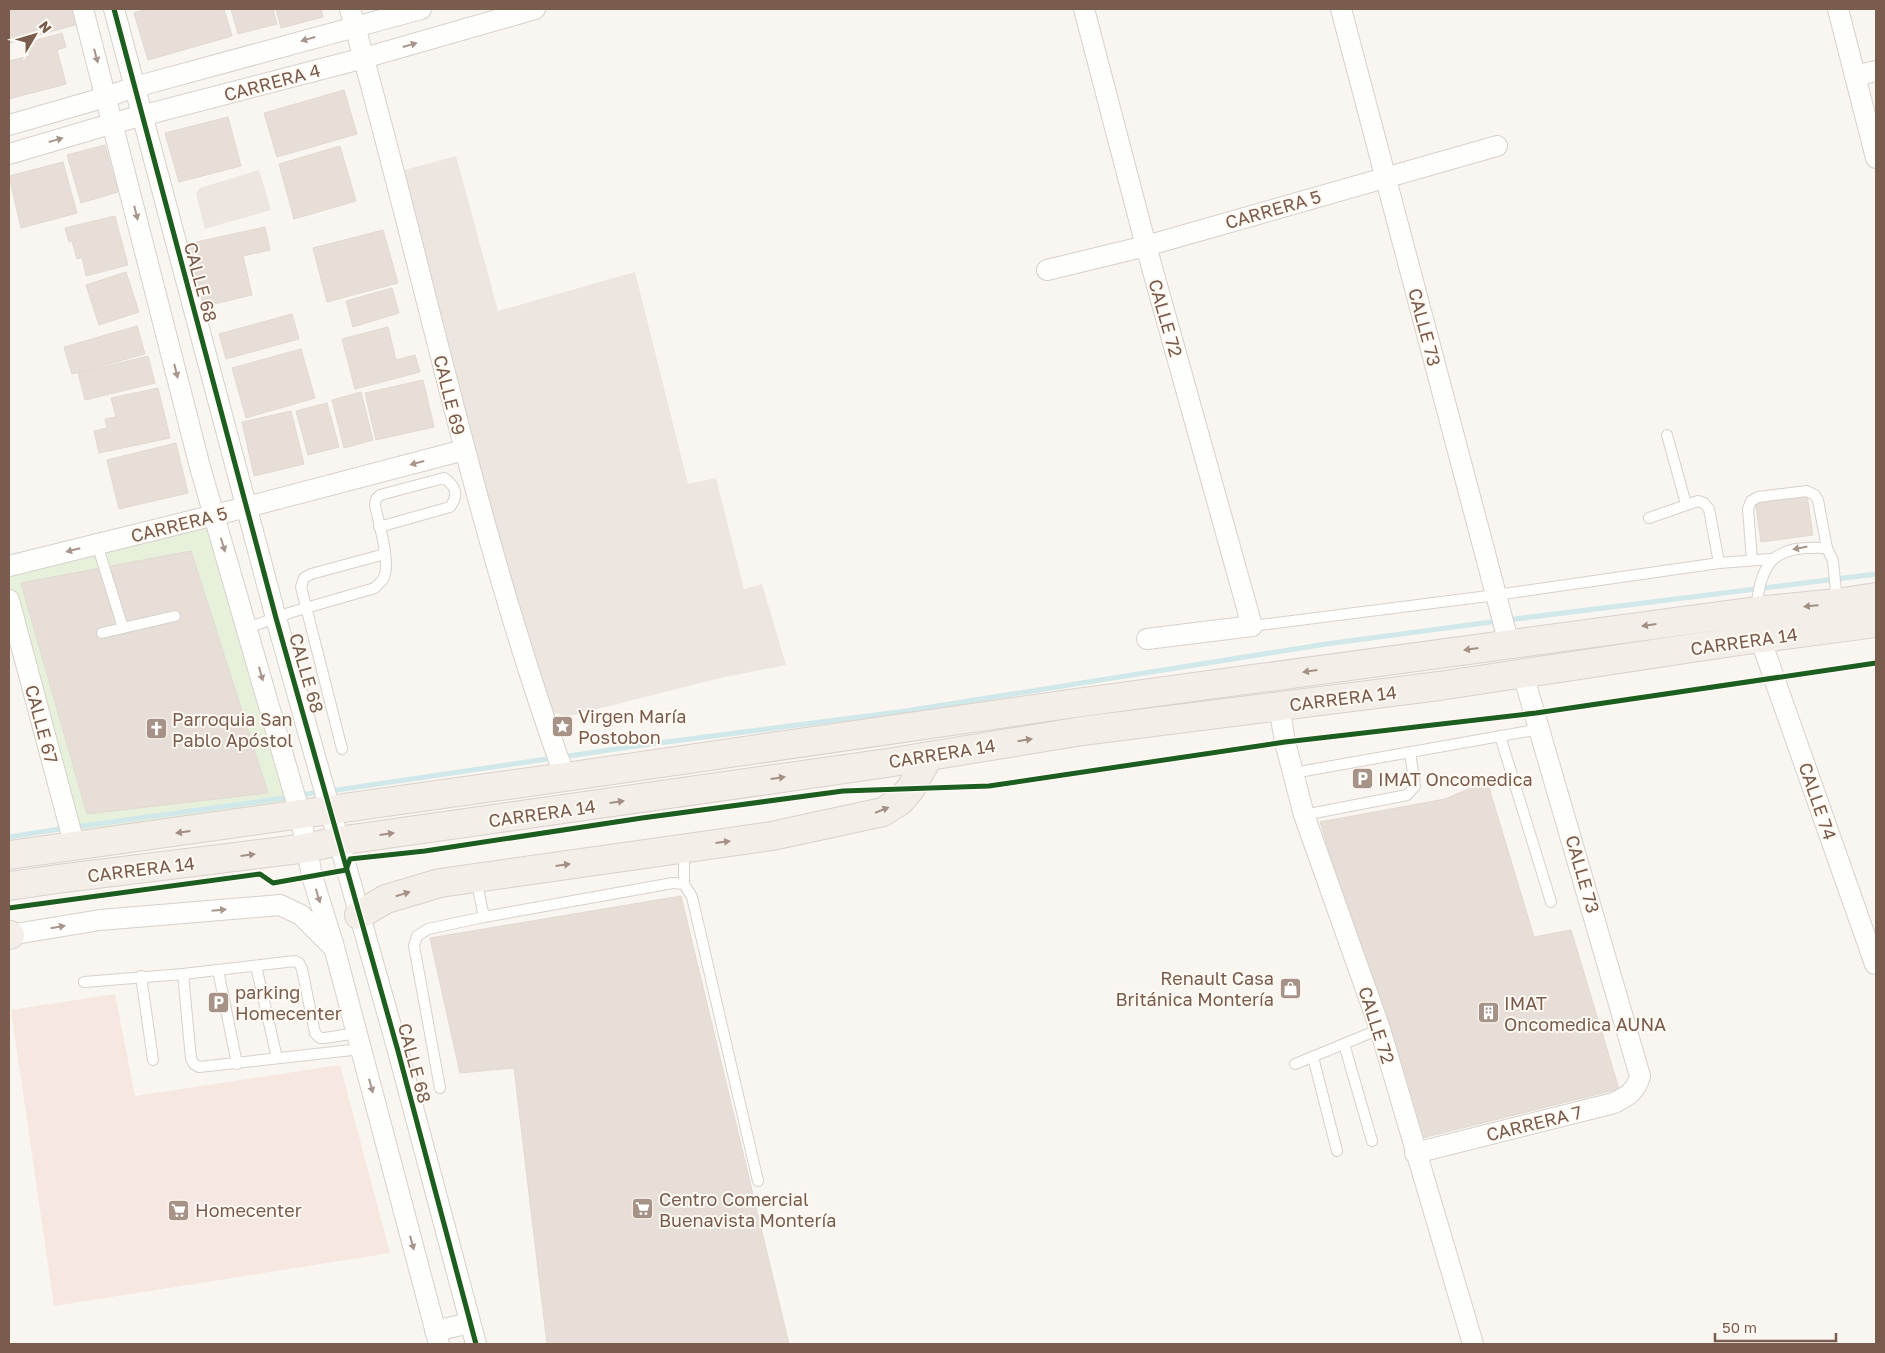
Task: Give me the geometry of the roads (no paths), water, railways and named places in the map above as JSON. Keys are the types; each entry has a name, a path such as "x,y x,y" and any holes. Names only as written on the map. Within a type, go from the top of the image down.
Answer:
{"main road":[{"name":"CARRERA 14","path":"9,855 73,840 329,800 1066,704 1507,638 1837,603 1876,597"},
{"name":"CARRERA 14","path":"9,886 307,848 338,841 929,756 1082,731 1439,686 1760,638 1876,623"},
{"path":"359,915 386,899 440,883 772,836 883,812 900,801 911,788 929,756"}],"street":[{"path":"84,9 200,467 298,806 312,876 334,947 437,1338 470,1324"},
{"name":"CALLE 68","path":"114,9 276,618 329,800 338,841 398,1051 476,1344"},
{"name":"CARRERA 4","path":"9,125 106,97 352,17 421,9"},
{"name":"CARRERA 4","path":"9,154 142,115 364,58 535,9"},
{"name":"CALLE 72","path":"1084,9 1146,246 1252,626"},
{"name":"CALLE 73","path":"1341,9 1507,638"},
{"path":"1838,9 1876,158"},
{"name":"CALLE 69","path":"352,17 464,450 539,706 562,769"},
{"path":"1856,76 1876,71"},
{"name":"CARRERA 5","path":"1047,270 1146,246 1497,146"},
{"name":"CARRERA 5","path":"9,566 247,508 464,450"},
{"name":"CALLE 67","path":"9,600 73,840"},
{"path":"1147,639 1252,626"},
{"name":"CALLE 74","path":"1760,638 1875,964"},
{"name":"CALLE 73","path":"1524,674 1640,1076"},
{"name":"CALLE 72","path":"1279,706 1304,815 1380,1029 1473,1344"},
{"path":"9,935 100,920 280,905 300,915 334,947"},
{"name":"CARRERA 7","path":"1416,1153 1614,1103 1629,1095 1637,1087 1640,1076"}],"lane":[{"path":"1667,435 1686,504"},
{"path":"247,628 375,588 384,579 386,569 385,554 379,527 374,504 376,499 380,495 444,478 452,483 456,491 455,500 450,507 379,527"},
{"path":"1752,560 1748,509 1751,502 1758,497 1807,491 1818,500 1827,548 1833,561 1837,603"},
{"path":"1649,518 1686,504 1698,501 1704,503 1709,509 1719,563"},
{"path":"97,544 123,628"},
{"path":"1252,626 1497,600 1719,563 1771,559 1784,552 1806,547 1827,548"},
{"path":"342,749 305,609 301,587 304,578 312,574 385,554"},
{"path":"1756,611 1760,585 1771,559"},
{"path":"102,634 174,616"},
{"path":"1293,773 1540,729"},
{"path":"1500,736 1551,902"},
{"path":"1304,815 1407,795 1416,786 1410,752"},
{"path":"684,847 684,884 692,897 758,1181"},
{"path":"476,878 484,917"},
{"path":"440,1088 414,946 417,936 428,929 484,917 673,883 684,884"},
{"path":"84,982 183,974 295,961 299,963 302,969 315,1033 320,1038 359,1041"},
{"path":"256,966 277,1058"},
{"path":"218,970 237,1064"},
{"path":"183,974 191,1059 199,1067 277,1058 359,1041"},
{"path":"140,976 153,1060"},
{"path":"1295,1064 1380,1029"},
{"path":"1344,1044 1372,1141"},
{"path":"1313,1057 1337,1151"}],"waterway":[{"path":"1507,620 1876,574"},
{"path":"562,757 906,711 1326,644 1499,621"},
{"path":"330,791 554,758"},
{"path":"300,795 321,792"},
{"path":"75,827 292,797"},
{"path":"9,837 66,828"}],"place":[{"name":"Virgen María Postobon","path":"562,726"},
{"name":"Parroquia San Pablo Apóstol","path":"156,729"},
{"name":"IMAT Oncomedica","path":"1362,779"},
{"name":"Renault Casa Británica Montería","path":"1290,988"},
{"name":"parking Homecenter","path":"219,1002"},
{"name":"IMAT Oncomedica AUNA","path":"1488,1013"},
{"name":"Centro Comercial Buenavista Montería","path":"643,1209"},
{"name":"Homecenter","path":"179,1210"}]}
